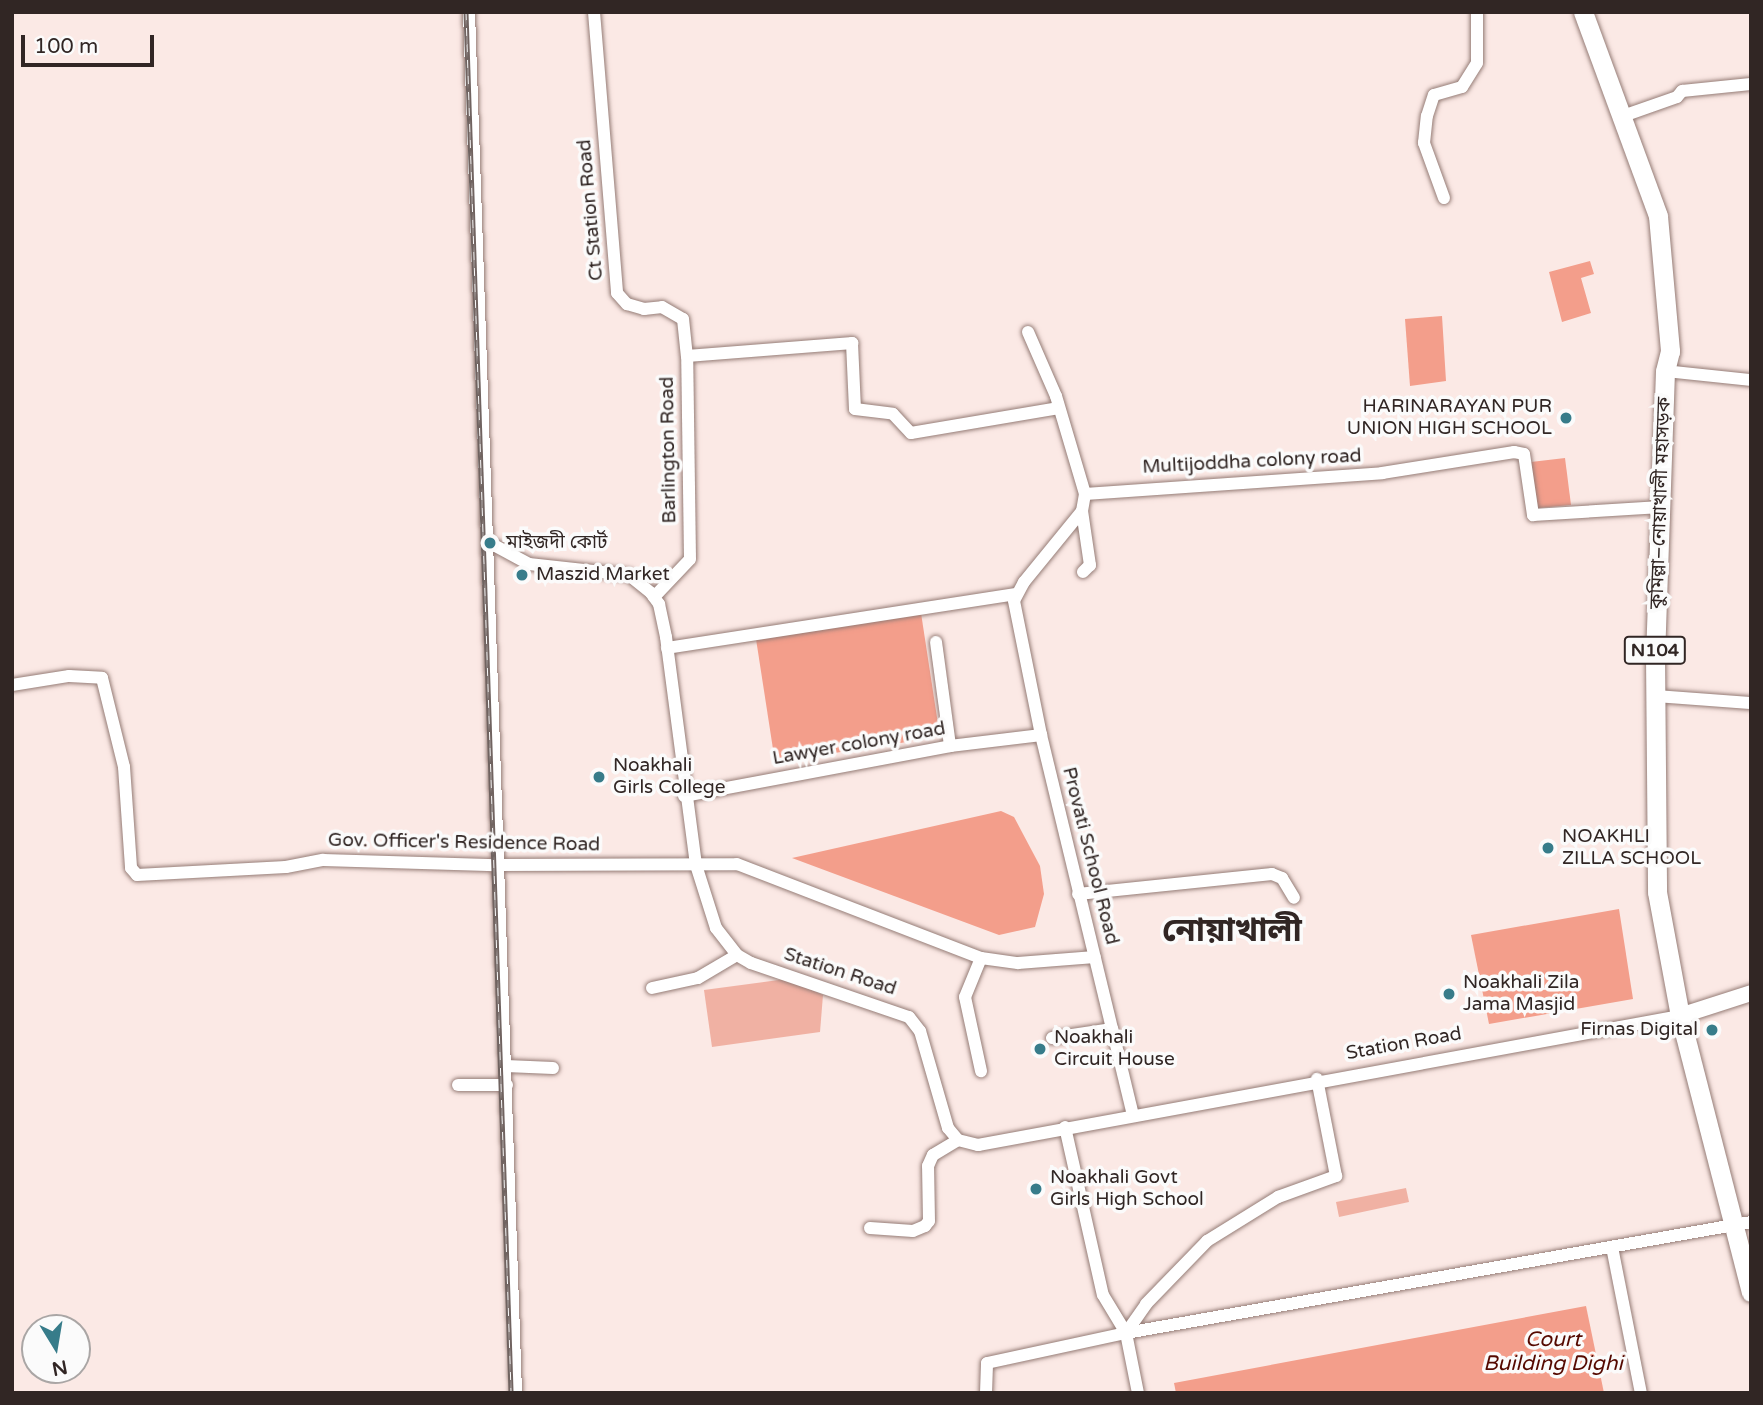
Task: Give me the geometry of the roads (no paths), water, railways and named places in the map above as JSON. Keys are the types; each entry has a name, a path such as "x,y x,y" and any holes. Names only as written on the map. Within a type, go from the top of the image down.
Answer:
{"highway":[{"name":"কুমিল্লা–নোয়াখালী মহাসড়ক","path":"1583,12 1658,216 1670,351 1665,371 1655,696 1657,892 1680,1016 1742,1224 1751,1292"}],"main road":[{"path":"1680,1016 1751,993"}],"street":[{"path":"469,12 501,864 516,1393"},
{"name":"Ct Station Road","path":"593,12 617,293 627,304 644,309 662,307 683,319 687,356"},
{"path":"1444,198 1424,143 1427,116 1434,95 1462,87 1477,62 1477,12"},
{"path":"1623,117 1689,89 1751,84"},
{"path":"667,648 1015,594 1082,511 1090,496 1059,408 1028,332"},
{"name":"Barlington Road","path":"654,597 690,558 687,356 852,343 855,409 893,414 911,433 1059,408"},
{"path":"1665,371 1751,380"},
{"name":"Multijoddha colony road","path":"1090,496 1382,473 1514,452 1524,454 1533,515 1661,506"},
{"path":"1082,511 1090,565 1083,572"},
{"path":"490,543 529,564 629,575 654,597 667,648 684,796 696,864 716,928 737,956 698,978 652,988"},
{"name":"Provati School Road","path":"1015,594 1041,735 1132,1114"},
{"path":"936,642 950,746"},
{"name":"Gov. Officer's Residence Road","path":"12,685 69,676 102,678 124,767 131,868 137,875 286,867 323,860 501,864 737,864 981,958 1018,964 1095,957"},
{"path":"1655,696 1751,703"},
{"name":"Lawyer colony road","path":"684,796 950,746 1041,735"},
{"path":"1078,894 1272,874 1282,878 1294,898"},
{"name":"Station Road","path":"737,956 909,1017 920,1031 948,1128 958,1140 978,1145 1317,1079 1680,1016"},
{"path":"981,958 965,997 981,1072"},
{"path":"1052,1038 1112,1029"},
{"path":"506,1066 553,1068"},
{"path":"1126,1334 1146,1304 1207,1241 1278,1197 1336,1176 1317,1079"},
{"path":"458,1085 507,1085"},
{"path":"1065,1127 1103,1295 1126,1334 1138,1393"},
{"path":"870,1228 913,1231 925,1226 929,1221 929,1166 933,1156 958,1140"},
{"path":"986,1393 987,1363 1126,1334 1742,1224"},
{"path":"1612,1247 1641,1393"}],"water":[{"path":"1590,261 1594,274 1581,278 1591,313 1562,322 1549,272"},
{"path":"1442,316 1446,381 1410,386 1405,319"},
{"path":"1565,458 1571,505 1538,508 1531,462"},
{"path":"921,613 940,737 775,762 756,639"},
{"path":"1001,811 1014,817 1040,866 1044,894 1035,927 999,935 792,858"},
{"path":"1619,909 1633,999 1489,1024 1471,935"},
{"name":"Court Building Dighi","path":"1586,1306 1604,1393 1176,1393 1174,1383"}],"railway":[{"path":"466,12 511,1393"}],"place":[{"name":"HARINARAYAN PUR UNION HIGH SCHOOL","path":"1566,418"},
{"name":"মাইজদী কোর্ট","path":"490,543"},
{"name":"Maszid Market","path":"522,575"},
{"name":"Noakhali Girls College","path":"599,777"},
{"name":"NOAKHLI ZILLA SCHOOL","path":"1548,848"},
{"name":"Noakhali Zila Jama Masjid","path":"1449,994"},
{"name":"Firnas Digital","path":"1712,1030"},
{"name":"Noakhali Circuit House","path":"1040,1049"},
{"name":"Noakhali Govt Girls High School","path":"1036,1189"}],"district":[{"name":"নোয়াখালী","path":"1232,931"}]}
